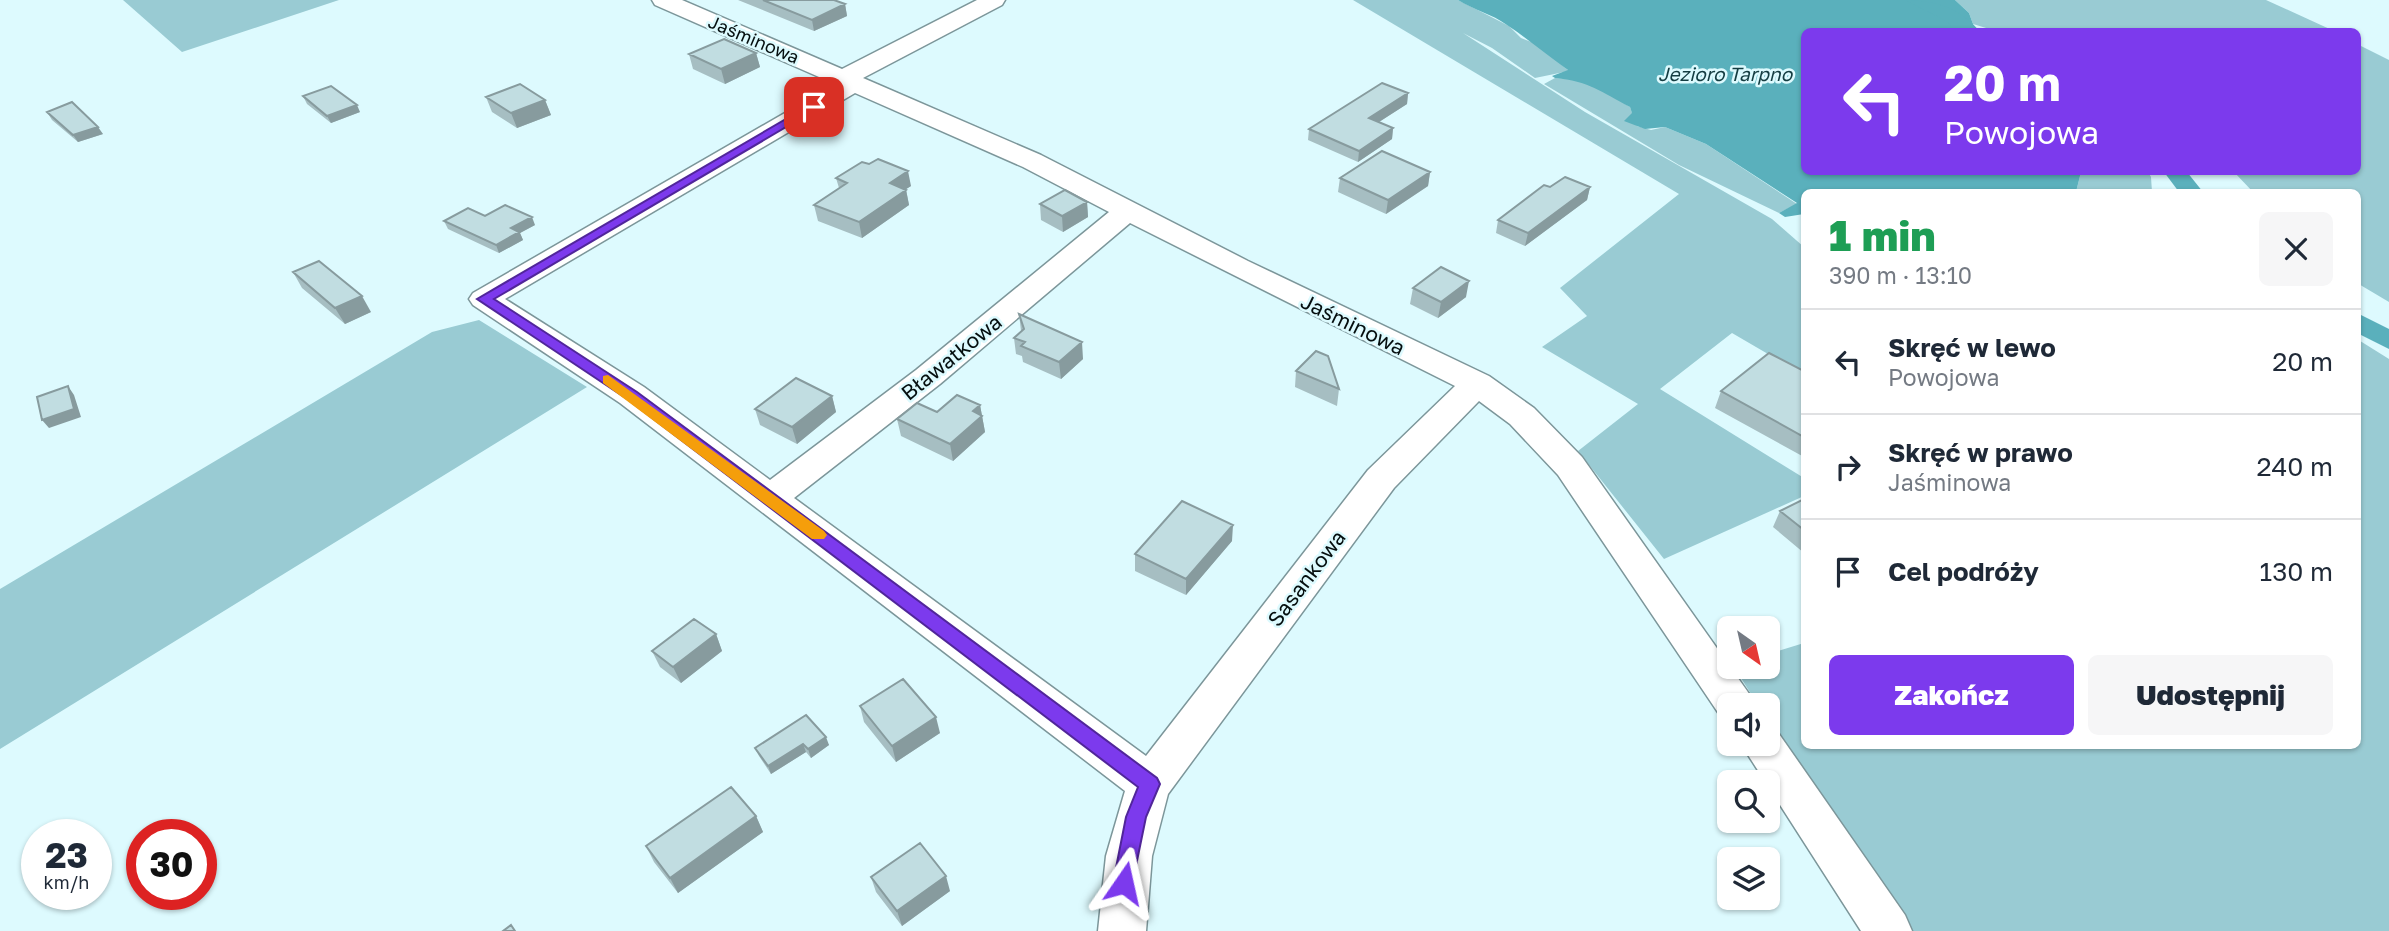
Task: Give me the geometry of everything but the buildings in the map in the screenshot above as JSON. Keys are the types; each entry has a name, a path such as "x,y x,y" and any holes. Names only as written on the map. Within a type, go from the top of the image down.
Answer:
{"street":[{"name":"Jaśminowa","path":"663,0 1032,161 1238,267 1477,384 1522,416 1570,466 1728,693"},
{"path":"994,0 849,81 484,299 632,395 1150,784"},
{"name":"Bławatkowa","path":"769,498 928,377 1128,210"},
{"name":"Sasankowa","path":"1122,931 1128,856 1136,817 1150,784 1381,479 1477,384"},
{"path":"1770,756 1888,931"}],"shaded area":[{"path":"123,0 339,0 182,52"},
{"path":"1353,0 1458,0 1509,26 1521,38 1537,44 1569,71 1535,78 1492,48 1463,33 1585,112 1772,219 1801,244 1801,373 1732,333 1660,389 1801,476 1801,497 1664,559 1578,451 1638,404 1542,347 1587,316 1560,288 1679,194"},
{"path":"1955,0 2266,0 2327,28 1986,28 1973,24 1969,13"},
{"path":"2361,46 2389,60 2389,302 2361,285 2361,189 2250,189 2237,175 2361,175"},
{"path":"1555,78 1579,80 1597,86 1630,107 1637,126 1651,130 1665,127 1706,144 1797,204 1779,213 1679,165 1544,84"},
{"path":"2080,175 2151,177 2152,189 2077,189"},
{"path":"479,320 587,387 0,749 0,589 432,332"},
{"path":"2361,342 2389,359 2389,931 1903,931 1780,739 1780,693 1750,693 1742,679 1780,679 1780,650 1801,644 1801,749 2361,749"}],"water":[{"name":"Jezioro Tarpno","path":"1458,0 1955,0 1969,13 1973,24 1966,28 1801,28 1801,175 2080,175 2077,189 1801,189 1801,214 1785,217 1779,213 1797,203 1706,144 1665,127 1645,129 1624,121 1632,113 1630,107 1586,85 1552,76 1568,70 1501,21"}],"waterway":[{"path":"1914,0 1953,17 1966,28"},
{"path":"2177,175 2189,189"},
{"path":"2361,324 2389,341"}],"slow traffic":[{"path":"608,379 818,535"}],"route":[{"path":"814,107 484,299 632,395 1150,784 1136,817 1124,883"}]}
